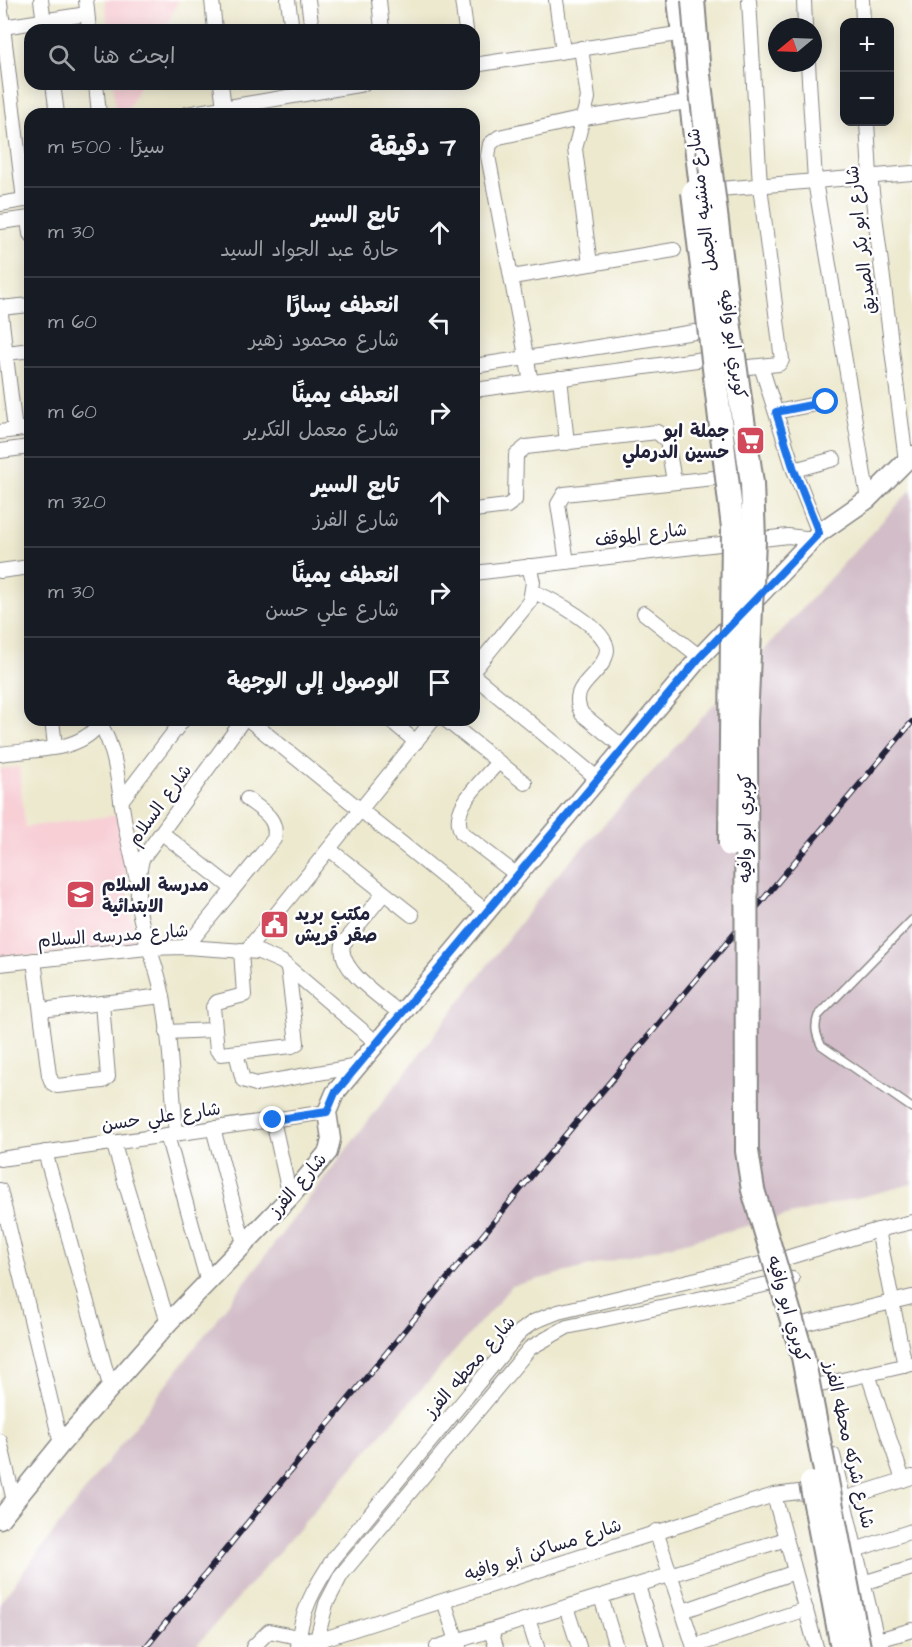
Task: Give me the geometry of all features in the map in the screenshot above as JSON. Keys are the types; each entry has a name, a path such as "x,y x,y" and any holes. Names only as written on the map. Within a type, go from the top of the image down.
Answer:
{"main road":[{"name":"شارع منشيه الجمل","path":"666,0 680,103 697,191 737,476 742,541 742,614"},
{"name":"شارع منشيه الجمل","path":"679,0 697,191"},
{"name":"كوبري ابو وافيه","path":"693,0 699,75 727,305 752,483 754,540 746,722 747,1151 753,1190 803,1357 863,1645"},
{"name":"كوبري ابو وافيه","path":"697,191 733,528 729,743 732,1128 735,1160 745,1216 777,1316 794,1381 833,1608 842,1647"}],"street":[{"path":"41,0 45,24"},
{"path":"212,0 214,24"},
{"path":"288,0 291,24"},
{"path":"308,0 311,24"},
{"path":"379,0 381,24"},
{"path":"462,0 465,24"},
{"path":"556,0 563,51"},
{"path":"480,389 560,378 721,363 761,366 779,363 782,357 760,186 749,0"},
{"path":"804,0 805,18"},
{"path":"862,0 863,18"},
{"path":"0,2 4,74 24,184"},
{"path":"47,24 86,7 88,24"},
{"path":"3,27 24,26"},
{"path":"480,64 671,36"},
{"path":"581,48 588,98 584,118 579,126 575,149 590,264"},
{"path":"809,72 815,181 868,499"},
{"path":"54,90 56,108"},
{"path":"97,90 98,108"},
{"path":"222,90 224,108 296,90"},
{"path":"531,382 488,156 490,144 499,137 584,118 680,103"},
{"name":"شارع ابو بكر الصديق","path":"867,126 870,176 909,458"},
{"path":"697,191 912,173"},
{"path":"0,204 24,200"},
{"path":"0,222 24,219"},
{"path":"512,277 674,250"},
{"path":"15,430 3,353 0,308 24,306"},
{"path":"480,365 717,329"},
{"path":"3,353 24,351"},
{"path":"761,366 816,536"},
{"path":"560,378 567,443"},
{"path":"776,412 826,402"},
{"path":"0,432 24,429"},
{"path":"480,509 507,506 515,500 516,455 522,449 657,432 667,441 674,481"},
{"path":"0,451 24,448"},
{"path":"327,1112 335,1093 700,657 816,536 868,499 909,458"},
{"path":"794,470 834,459"},
{"path":"567,562 558,504 564,494 737,476"},
{"name":"شارع الموقف","path":"480,572 788,536 816,536"},
{"path":"480,663 530,602 533,592 529,566"},
{"path":"0,572 24,568"},
{"path":"533,592 563,605 602,637 606,644 604,660 578,691 578,707 582,714 624,748"},
{"path":"644,613 700,657"},
{"path":"480,680 598,779"},
{"path":"53,726 55,746"},
{"path":"0,754 79,742 91,734 97,726"},
{"path":"102,726 111,743 117,764 121,801 137,881"},
{"path":"121,801 178,726"},
{"name":"شارع السلام","path":"208,1283 171,1134 167,1032 163,996 158,972 147,948 138,914 137,881 142,859 239,726"},
{"path":"256,726 487,912"},
{"path":"397,726 416,742"},
{"path":"288,967 297,1043 292,1046 236,1053 219,1052 214,1030 214,1004 244,995 244,950 428,726"},
{"path":"453,726 525,783"},
{"path":"498,762 459,810 457,818 462,833 518,875"},
{"path":"186,947 274,839 276,830 273,820 247,799"},
{"path":"162,832 233,889"},
{"path":"329,849 412,915"},
{"path":"384,893 343,944 341,952 346,967 401,1014"},
{"name":"شارع مدرسه السلام","path":"0,964 147,948 186,947 244,950 271,956 288,967 377,1043"},
{"path":"34,960 52,1083 63,1087 103,1081 108,1077 102,1003"},
{"path":"41,1010 163,996"},
{"path":"167,1032 214,1030"},
{"path":"236,1053 243,1080 256,1084 358,1066"},
{"name":"شارع علي حسن","path":"0,1159 327,1112"},
{"name":"شارع الفرز","path":"0,1519 61,1444 168,1323 290,1197 328,1152 332,1139 327,1112"},
{"path":"273,1120 290,1197"},
{"path":"213,1128 244,1244"},
{"path":"113,1142 168,1323"},
{"path":"45,1152 111,1389"},
{"path":"0,1190 61,1444"},
{"name":"شارع محطه الفرز","path":"298,1643 305,1609 321,1577 521,1331 533,1322 558,1312 786,1258 912,1222"},
{"path":"816,1386 909,1365 892,1302 878,1230"},
{"name":"شارع شركه محطه الفرز","path":"786,1258 863,1583 863,1645"},
{"name":"شارع محطه الفرز","path":"316,1644 326,1604 341,1575 530,1348 567,1327 792,1279"},
{"path":"803,1324 912,1297"},
{"path":"615,1298 618,1317"},
{"path":"843,1499 908,1479 868,1374"},
{"path":"0,1440 15,1502"},
{"path":"414,1461 426,1471"},
{"name":"شارع مساكن أبو وافيه","path":"253,1647 269,1631 298,1643 316,1644 656,1531 774,1495 799,1492 822,1499 843,1499"},
{"path":"774,1495 816,1647"},
{"path":"656,1531 694,1646 806,1609"},
{"path":"855,1550 912,1531"},
{"path":"438,1647 458,1644 528,1619 786,1539"},
{"path":"863,1583 912,1568"},
{"path":"683,1611 795,1572"},
{"path":"638,1586 657,1647"},
{"path":"600,1597 616,1647"},
{"path":"444,1601 458,1644"},
{"path":"566,1607 579,1647"},
{"path":"528,1619 537,1647"},
{"path":"863,1645 912,1630"},
{"path":"491,1631 496,1647"}],"lane":[{"path":"912,920 818,1016 815,1024 816,1035 821,1045 832,1055 912,1108"}],"shaded area":[{"path":"105,0 179,0 168,24 107,24"},
{"path":"114,90 137,90 129,108 115,108"},
{"path":"912,489 912,1184 512,1286 195,1647 0,1647 0,1602 552,881"},
{"name":"مدرسة السلام الابتدائية","path":"19,767 25,827 118,815 135,944 0,959 0,769"}],"railway":[{"path":"146,1647 537,1169 912,722"}],"place":[{"name":"جملة ابو حسين الدرملي","path":"750,441"},
{"name":"مدرسة السلام الابتدائية","path":"81,895"},
{"name":"مكتب بريد صقر قريش","path":"274,924"}],"route":[{"path":"273,1120 327,1112 335,1093 700,657 819,533 794,470 776,412 826,402"}]}
